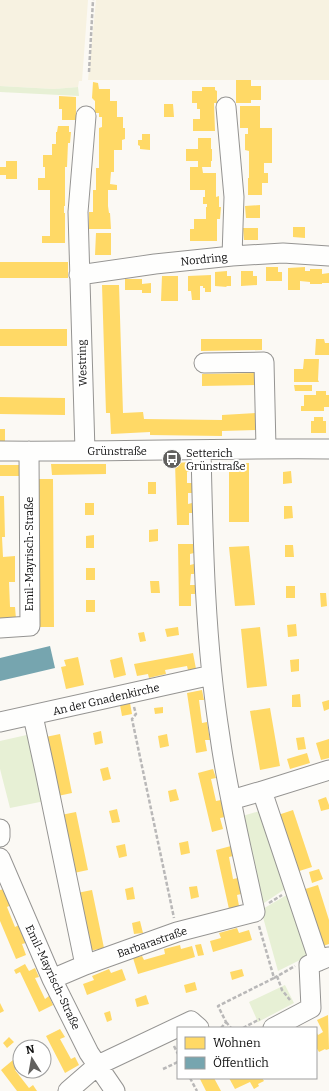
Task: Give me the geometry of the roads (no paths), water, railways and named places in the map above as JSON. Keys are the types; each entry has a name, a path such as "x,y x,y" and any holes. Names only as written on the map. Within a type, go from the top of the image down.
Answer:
{"street":[{"path":"226,107 234,197 232,256"},
{"name":"Westring","path":"85,451 78,212 86,116"},
{"name":"Nordring","path":"80,275 155,264 232,256 283,253 329,256"},
{"path":"204,363 264,362 266,448"},
{"name":"Grünstraße","path":"0,450 85,451 266,448 329,449"},
{"path":"201,450 207,609 212,675 220,737 231,800 262,792 329,770"},
{"name":"Emil-Mayrisch-Straße","path":"0,628 30,626 29,451"},
{"name":"An der Gnadenkirche","path":"0,722 33,716 212,675"},
{"path":"33,716 85,965"},
{"path":"262,792 319,961 312,1008 275,1027"},
{"name":"Barbarastraße","path":"52,979 85,965 177,932 255,911 231,800"},
{"path":"0,829 0,837"},
{"name":"Emil-Mayrisch-Straße","path":"0,858 52,979 89,1053 115,1091"},
{"path":"178,1027 191,1021 199,1027"},
{"path":"68,1091 98,1065 177,1028"}],"place":[{"name":"Setterich Grünstraße","path":"172,459"}]}
